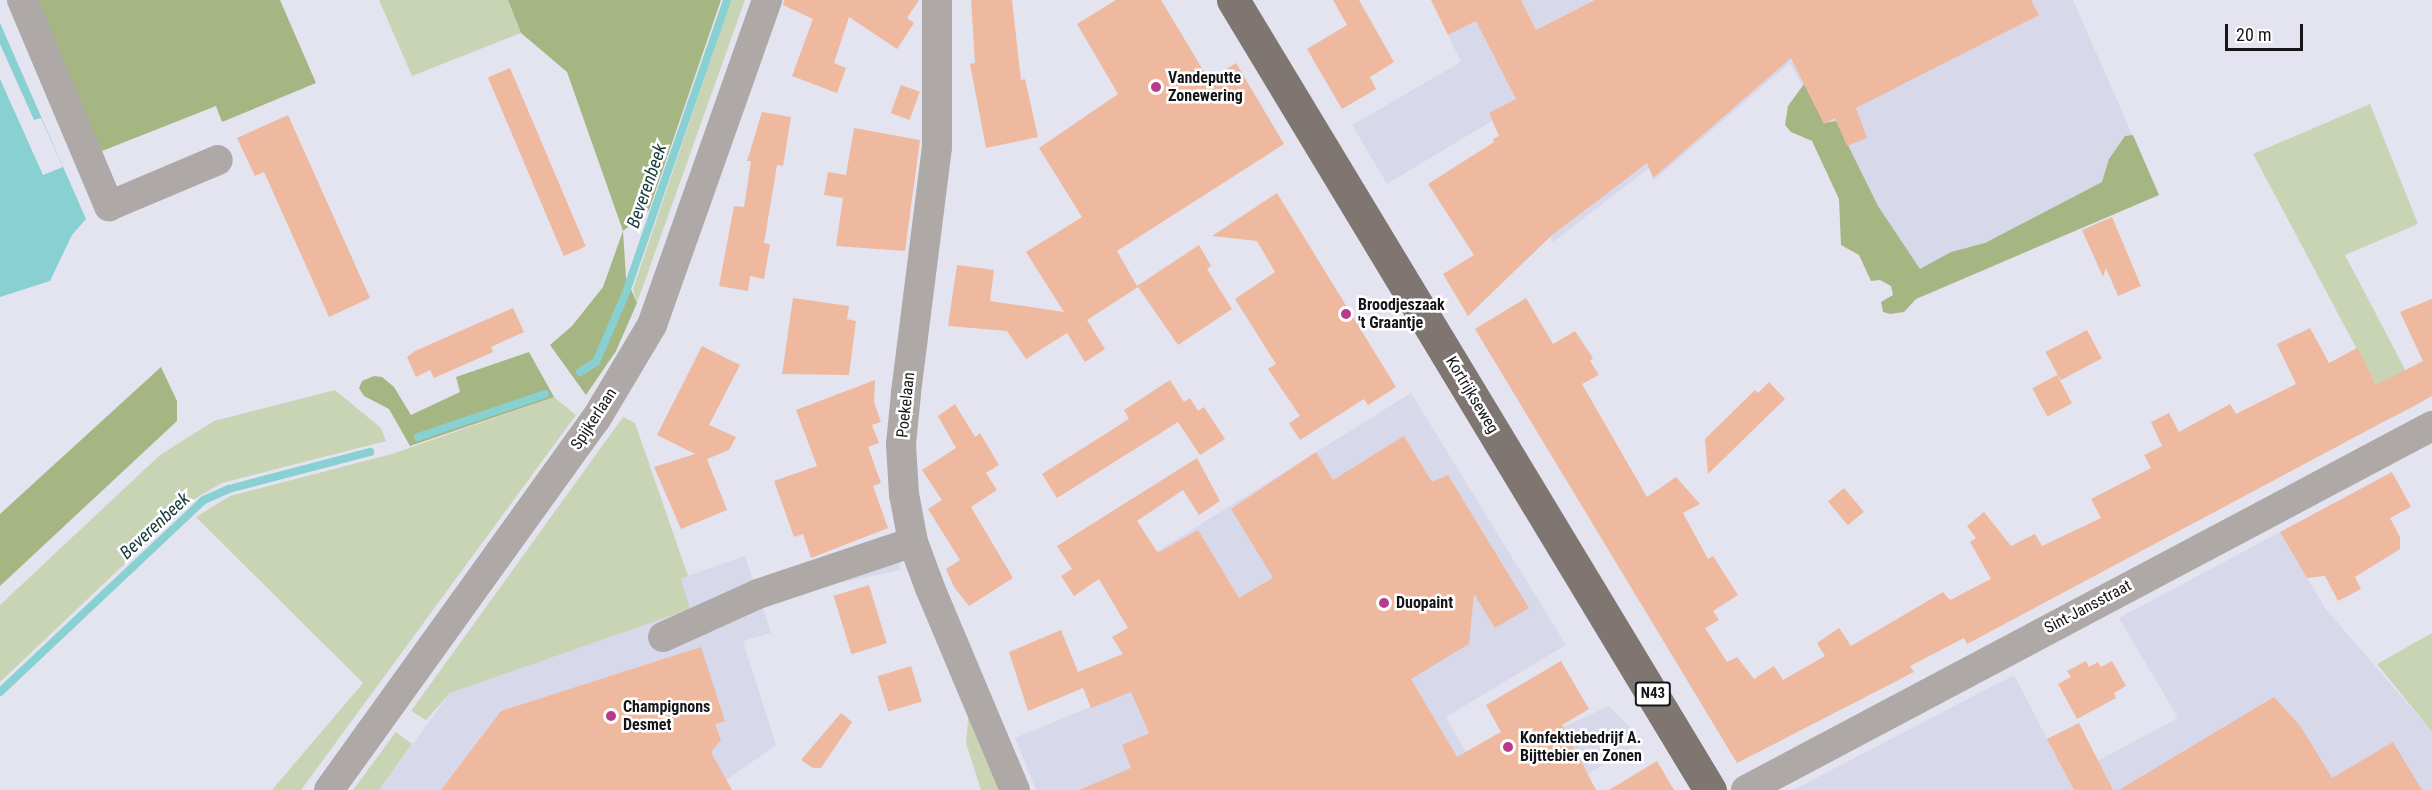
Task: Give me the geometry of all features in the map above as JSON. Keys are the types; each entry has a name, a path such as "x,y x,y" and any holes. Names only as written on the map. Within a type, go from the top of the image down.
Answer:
{"main road":[{"name":"Kortrijkseweg","path":"1233,0 1710,790"}],"street":[{"path":"22,0 109,206 218,160"},
{"name":"Spijkerlaan","path":"329,790 596,418 652,325 767,0"},
{"name":"Poekelaan","path":"937,0 937,147 901,444 904,494 914,542 1015,790"},
{"name":"Sint-Jansstraat","path":"1746,790 2432,426"},
{"path":"663,636 758,594 914,542"}],"shaded area":[{"path":"1521,0 2073,0 2159,195 1916,299 1790,63 1654,180 1649,168 1553,242 1492,121 1387,184 1352,125 1461,62 1448,35 1476,21 1550,57"},
{"path":"1411,393 1566,645 1446,717 1466,752 1541,709 1555,731 1609,706 1643,741 1561,790 1036,790 1015,738 1142,686 1112,637 1128,628 1103,585"},
{"path":"2280,532 2325,608 2432,732 2432,790 1793,790 2014,675 2067,777 2178,718 2119,618"},
{"path":"889,534 901,570 819,587 763,608 771,633 743,641 776,745 712,790 379,790 450,693 689,609 681,578 745,556 753,580"}],"green space":[{"path":"31,0 280,0 316,83 222,122 216,106 97,153"},
{"path":"379,0 508,0 521,33 412,76"},
{"path":"508,0 721,0 649,210 623,231 567,72 521,33"},
{"path":"731,0 745,0 637,303 633,289"},
{"path":"1804,84 1824,123 1836,121 1878,206 1920,269 1951,252 1985,243 2102,182 2109,159 2125,136 2133,135 2159,195 1916,299 1904,312 1890,314 1883,312 1881,302 1893,295 1891,286 1880,280 1871,281 1859,255 1841,245 1839,199 1812,141 1791,132 1785,125 1788,106"},
{"path":"2370,104 2418,224 2345,255 2422,402 2393,417 2253,154"},
{"path":"623,231 626,278 637,303 616,351 586,395 550,345 572,326 603,287"},
{"path":"529,352 554,397 410,446 389,409 364,396 359,388 362,381 374,376 382,377 394,387 411,415 460,392 456,377"},
{"path":"161,367 177,401 177,421 0,586 0,514"},
{"path":"335,390 381,428 386,441 222,483 191,501 0,682 0,605 160,455 214,421"},
{"path":"554,397 576,415 301,790 272,790 363,683 196,517 230,496 392,454"},
{"path":"623,417 635,423 688,576 681,579 690,609 450,693 426,720 411,711"},
{"path":"2432,633 2432,732 2377,664"},
{"path":"969,710 1002,790 981,790 966,743"},
{"path":"396,732 412,744 379,790 353,790"}],"water":[{"path":"0,23 86,219 72,235 50,281 0,297"}],"pier":[{"path":"0,44 34,120 41,118 63,167 43,175 0,79"}],"building":[{"path":"784,0 919,0 907,18 914,23 897,49 849,17 834,63 846,68 837,93 792,76 813,19 783,5"},
{"path":"971,0 1012,0 1021,80 1025,79 1038,137 986,148 970,64 975,63"},
{"path":"1116,0 1161,0 1209,80 1236,63 1284,144 1117,251 1137,286 1199,245 1211,266 1207,269 1232,309 1178,345 1138,287 1087,320 1105,349 1085,362 1067,333 1026,359 1007,331 948,326 957,265 994,270 990,301 1064,312 1026,252 1082,217 1039,148 1118,94 1077,24"},
{"path":"1333,0 1359,0 1394,62 1370,77 1376,89 1342,109 1307,49 1347,25"},
{"path":"1431,0 1521,0 1536,30 1595,0 2031,0 2039,15 1856,108 1867,138 1847,146 1835,118 1824,124 1791,58 1653,178 1647,163 1551,236 1468,316 1443,274 1474,255 1428,184 1494,142 1493,139 1499,136 1489,113 1516,99 1476,21 1448,35"},
{"path":"510,68 586,247 564,256 488,77"},
{"path":"901,85 920,92 910,120 891,113"},
{"path":"762,112 791,117 783,166 777,165 764,243 770,244 764,279 750,276 748,291 719,286 734,206 744,207 751,161 747,161"},
{"path":"288,115 370,298 329,317 264,172 255,176 237,138"},
{"path":"854,128 920,140 905,251 836,246 843,198 824,195 828,172 846,175"},
{"path":"1277,193 1396,387 1368,405 1364,399 1300,440 1289,423 1300,416 1268,369 1276,364 1235,299 1275,272 1257,241 1212,236"},
{"path":"2112,217 2141,286 2118,296 2106,268 2103,277 2082,230"},
{"path":"793,298 849,306 847,319 856,321 849,375 782,374"},
{"path":"1526,298 1553,344 1575,331 1593,358 1590,361 1599,375 1582,384 1647,497 1676,477 1700,504 1683,513 1708,559 1713,556 1738,595 1713,611 1719,620 1705,628 1727,662 1737,657 1754,679 1774,666 1783,680 1825,656 1817,643 1839,628 1851,646 1943,592 1950,600 1991,579 1970,542 1976,538 1967,526 1984,512 2011,546 2035,534 2042,546 2101,518 2091,499 2151,468 2144,455 2162,446 2151,422 2169,413 2179,432 2230,404 2236,414 2296,384 2277,344 2310,328 2329,363 2357,348 2376,385 2423,361 2400,312 2432,299 2432,396 1967,644 1964,638 1910,666 1914,672 1737,763 1475,329"},
{"path":"513,308 524,332 491,347 493,352 434,378 430,370 416,377 407,357 415,351"},
{"path":"2087,330 2102,358 2061,380 2046,352"},
{"path":"702,346 740,365 709,425 736,437 729,450 707,459 727,510 681,529 654,467 695,454 657,435"},
{"path":"2057,375 2072,403 2047,416 2032,388"},
{"path":"875,380 874,402 881,422 872,425 879,443 868,447 881,483 873,486 888,528 811,558 803,534 794,537 774,481 817,466 796,410"},
{"path":"1170,380 1184,402 1190,398 1198,411 1204,407 1225,439 1200,455 1178,422 1057,498 1042,474 1129,419 1124,410"},
{"path":"1769,382 1785,399 1708,474 1705,439 1755,390 1758,393"},
{"path":"955,404 975,437 980,433 999,465 986,473 997,490 971,507 1013,578 969,606 954,587 946,569 960,560 928,509 942,500 922,470 956,448 938,416"},
{"path":"1404,436 1432,482 1448,475 1529,608 1495,628 1474,594 1469,644 1411,679 1457,757 1501,732 1486,705 1561,661 1589,709 1562,725 1596,790 1079,790 1131,768 1122,745 1149,733 1131,692 1091,708 1083,688 1028,711 1009,652 1061,630 1078,672 1123,654 1112,637 1128,628 1099,579 1074,596 1061,576 1072,569 1057,546 1197,458 1220,501 1199,515 1183,490 1137,521 1158,553 1198,530 1239,598 1273,578 1231,509 1316,452 1333,480"},
{"path":"2392,472 2411,507 2390,518 2400,537 2400,549 2355,577 2361,589 2338,601 2325,576 2307,578 2280,532"},
{"path":"1844,488 1864,512 1848,525 1828,501"},
{"path":"869,585 887,643 851,654 834,596"},
{"name":"Champignons Desmet","path":"701,647 725,721 715,724 721,740 711,752 732,790 441,790 501,711"},
{"path":"2086,661 2089,667 2098,662 2101,667 2112,661 2126,686 2114,693 2116,698 2077,719 2058,684 2071,677 2067,671"},
{"path":"911,666 922,701 888,712 878,676"},
{"path":"2274,697 2301,727 2332,778 2393,742 2422,790 2119,790"},
{"path":"841,713 852,722 821,768 813,768 801,760"},
{"path":"2079,723 2113,790 2074,790 2047,739"},
{"path":"1657,761 1674,790 1609,790"}],"waterway":[{"name":"Beverenbeek","path":"580,372 596,362 625,295 727,0"},
{"name":"Beverenbeek","path":"418,437 545,394"},
{"name":"Beverenbeek","path":"0,692 204,500 229,489 370,452"}],"place":[{"name":"Vandeputte Zonewering","path":"1156,87"},
{"name":"Broodjeszaak 't Graantje","path":"1346,314"},
{"name":"Duopaint","path":"1384,603"},
{"name":"Champignons Desmet","path":"611,716"},
{"name":"Konfektiebedrijf A. Bijttebier en Zonen","path":"1508,747"}]}
